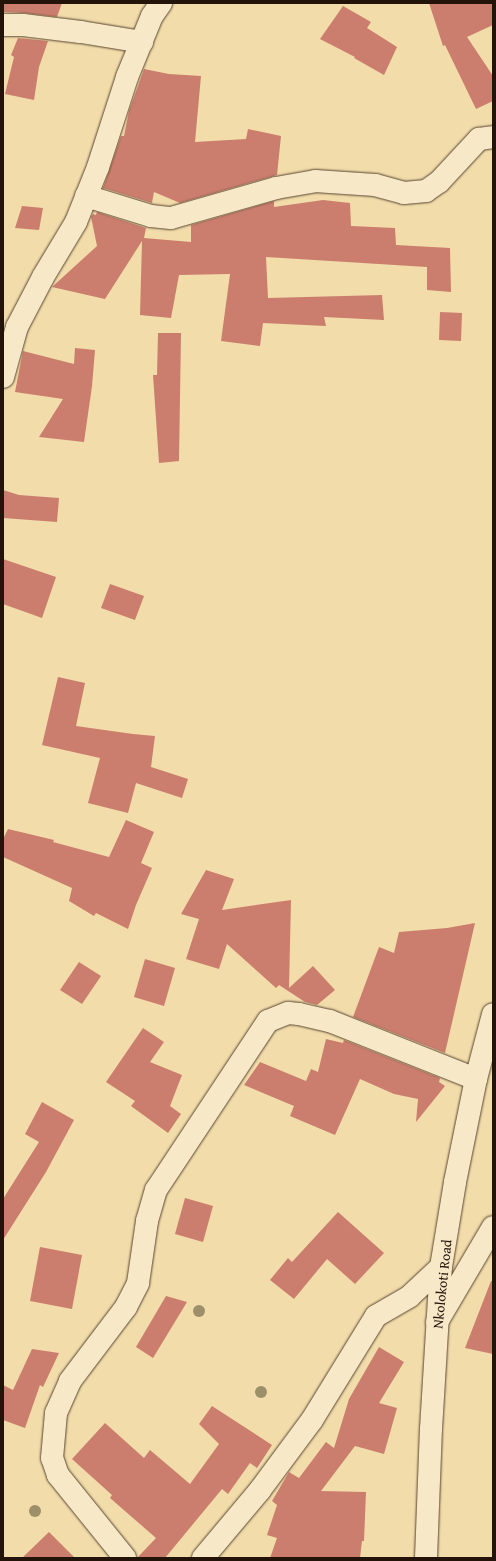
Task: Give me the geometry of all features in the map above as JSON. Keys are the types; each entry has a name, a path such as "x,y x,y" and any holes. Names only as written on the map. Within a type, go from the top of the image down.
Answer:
{"street":[{"path":"3,377 17,327 43,277 76,222 98,167 127,77 152,16 161,3"},
{"path":"3,25 23,25 81,32 142,42"},
{"path":"86,196 150,216 171,218 276,188 315,181 375,185 404,193 426,191 439,182 479,139 493,137"},
{"path":"125,1558 58,1476 52,1458 56,1412 70,1381 126,1307 138,1283 147,1221 156,1190 268,1021 288,1013 330,1021 476,1079"},
{"name":"Nkolokoti Road","path":"426,1558 441,1267 455,1182 476,1079 493,1014"},
{"path":"437,1322 493,1227"},
{"path":"203,1558 260,1490 312,1420 376,1316 410,1296 441,1267"}],"building":[{"path":"3,3 62,3 57,17 3,12"},
{"path":"429,3 493,3 493,25 467,37 493,76 493,101 476,109 445,45 443,46"},
{"path":"343,6 371,22 367,28 397,47 384,75 354,58 355,57 320,39"},
{"path":"18,38 48,41 39,67 34,100 5,94 14,57 11,55"},
{"path":"144,69 169,74 201,76 195,142 246,139 248,129 281,136 277,175 180,203 154,192 152,203 103,188 121,136 124,136 129,111"},
{"path":"323,200 350,203 351,226 395,228 396,245 450,248 451,292 427,290 427,267 266,257 268,298 382,295 384,320 324,317 326,326 263,323 260,346 221,341 230,274 179,275 171,318 140,315 142,241 105,299 52,287 97,246 91,217 93,214 96,215 97,212 146,228 144,238 191,242 191,225 274,201 274,207"},
{"path":"22,206 43,208 39,230 15,228"},
{"path":"440,312 462,313 461,341 439,340"},
{"path":"158,333 181,333 179,461 159,463 153,375 157,375"},
{"path":"75,348 95,350 92,386 84,442 39,437 63,399 15,392 23,351 74,364"},
{"path":"3,490 19,495 59,498 57,522 3,518"},
{"path":"3,559 56,577 42,618 3,604"},
{"path":"110,584 144,596 135,620 101,608"},
{"path":"58,677 85,683 76,726 155,736 151,767 188,779 182,798 136,783 128,813 88,803 100,758 42,745"},
{"path":"126,820 154,832 141,863 152,868 136,905 128,929 96,913 94,916 69,901 72,888 3,857 3,839 8,829 54,840 53,842 109,857"},
{"path":"206,870 234,879 222,910 291,900 289,988 313,966 335,990 317,1005 305,1002 279,985 276,988 227,944 219,969 186,959 199,919 181,914"},
{"path":"475,923 445,1053 353,1017 379,947 394,953 399,932 447,928"},
{"path":"145,959 175,968 164,1006 134,997"},
{"path":"79,962 101,976 82,1004 60,990"},
{"path":"143,1028 164,1042 150,1062 182,1075 170,1106 181,1114 168,1133 131,1106 135,1101 106,1082"},
{"path":"326,1039 343,1043 344,1040 440,1078 439,1082 445,1086 416,1122 418,1099 394,1094 360,1079 335,1135 290,1116 294,1106 244,1085 260,1062 306,1081 311,1069 318,1072"},
{"path":"42,1102 74,1120 46,1172 3,1240 3,1199 39,1142 25,1134"},
{"path":"185,1198 213,1206 203,1242 175,1234"},
{"path":"338,1212 384,1253 355,1284 327,1259 294,1299 270,1280 288,1258 292,1262"},
{"path":"40,1247 82,1255 72,1309 30,1301"},
{"path":"491,1281 493,1281 493,1354 465,1348"},
{"path":"166,1296 187,1302 153,1358 136,1347"},
{"path":"379,1347 404,1362 379,1403 397,1408 384,1454 355,1446 321,1491 366,1492 364,1541 362,1541 360,1558 270,1558 277,1538 267,1535 277,1505 272,1501 289,1472 299,1478 326,1442 334,1448 349,1399"},
{"path":"32,1349 59,1353 43,1387 40,1385 25,1428 3,1420 3,1385 13,1390"},
{"path":"212,1406 272,1445 257,1468 250,1463 228,1494 222,1489 165,1558 137,1558 156,1538 110,1498 112,1495 72,1459 105,1423 144,1458 150,1450 190,1484 219,1444 199,1424"},
{"path":"49,1532 75,1558 22,1558"}]}
